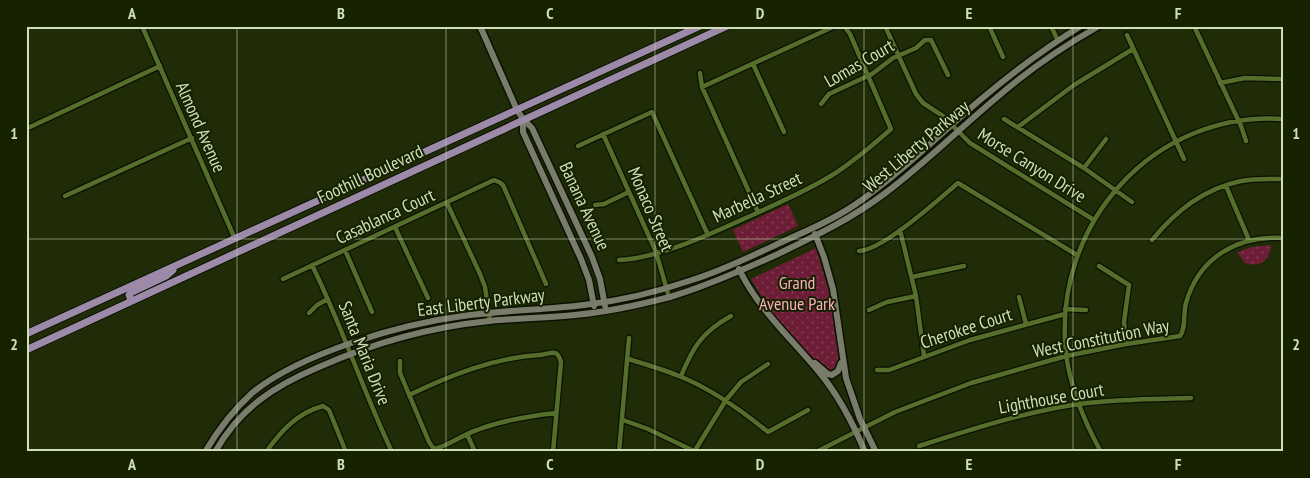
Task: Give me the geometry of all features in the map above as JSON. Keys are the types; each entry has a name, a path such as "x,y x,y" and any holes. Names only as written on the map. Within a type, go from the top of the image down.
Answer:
{"main road":[{"name":"Foothill Boulevard","path":"26,334 700,26"},
{"name":"Foothill Boulevard","path":"26,350 727,26"},
{"path":"131,300 129,296 132,292 166,276 176,266"}],"street":[{"name":"Almond Avenue","path":"142,26 235,239"},
{"name":"Banana Avenue","path":"480,26 518,110 523,120 532,128 592,257 600,279 606,311"},
{"path":"702,87 835,26"},
{"path":"844,26 850,34 868,76"},
{"name":"Morse Canyon Drive","path":"885,26 916,94 923,103 943,116 970,143 1094,220"},
{"path":"989,26 1003,57"},
{"path":"1051,26 1058,41"},
{"name":"West Liberty Parkway","path":"737,263 840,214 868,195 915,158 1008,77 1081,26"},
{"name":"West Liberty Parkway","path":"740,271 842,223 884,194 1025,75 1099,26"},
{"path":"1196,27 1246,141"},
{"path":"1127,36 1184,159"},
{"name":"Lomas Court","path":"821,104 829,94 868,76 899,55 916,48 925,40 932,40 948,75"},
{"path":"1018,127 1074,85 1133,49"},
{"path":"753,64 784,132"},
{"path":"30,127 160,66"},
{"path":"700,73 702,87 758,212"},
{"name":"Marbella Street","path":"619,260 630,260 708,235 799,194 853,160 892,130 868,76"},
{"path":"1220,83 1246,78 1284,79"},
{"path":"578,146 652,112 708,235"},
{"path":"1004,119 1084,168 1132,202"},
{"path":"1102,452 1078,404 1066,356 1065,312 1069,282 1077,255 1094,220 1116,189 1148,159 1176,142 1210,128 1238,122 1256,119 1284,119"},
{"name":"Banana Avenue","path":"523,120 523,132 585,269 595,313"},
{"name":"Monaco Street","path":"603,134 656,252 669,297"},
{"path":"65,196 192,138"},
{"path":"1084,168 1106,139"},
{"path":"1152,240 1176,213 1187,204 1210,192 1241,181 1284,179"},
{"name":"Casablanca Court","path":"283,279 494,180 503,185 546,284"},
{"path":"859,251 870,249 900,230 958,183 1077,255"},
{"path":"1226,186 1249,240"},
{"path":"595,205 604,204 629,192"},
{"path":"447,203 485,287 490,321"},
{"path":"395,227 428,298"},
{"path":"812,228 833,289 842,360 851,395 876,452"},
{"path":"900,230 916,296 924,356"},
{"name":"West Constitution Way","path":"816,452 864,427 930,398 998,375 1066,356 1180,336 1183,330 1186,303 1200,273 1211,260 1227,249 1249,240 1270,237 1284,238"},
{"path":"345,250 372,312"},
{"path":"737,263 757,299 832,389 852,421 865,452"},
{"name":"East Liberty Parkway","path":"205,452 231,414 260,387 296,367 347,345 418,324 489,313 604,302 666,288 737,263"},
{"name":"Santa Maria Drive","path":"312,265 392,452"},
{"path":"912,277 964,266"},
{"path":"1099,266 1129,285 1124,322 1126,344"},
{"name":"East Liberty Parkway","path":"215,452 234,424 262,398 284,383 351,353 419,333 490,321 606,311 669,297 740,271"},
{"path":"869,310 888,302 916,296"},
{"path":"1019,297 1026,324"},
{"path":"309,313 317,305 328,299"},
{"name":"Cherokee Court","path":"878,370 889,370 970,340 1065,312 1086,310"},
{"path":"681,376 698,342 708,331 731,316"},
{"path":"619,452 629,338"},
{"path":"409,395 455,374 501,360 554,353 559,356 561,362 553,452"},
{"path":"628,359 681,376 726,400 768,432 808,410"},
{"path":"809,361 816,363 828,374 832,375 838,372 842,360"},
{"path":"400,361 400,373 429,442 434,449 499,422 556,413"},
{"path":"623,420 648,429 695,451 726,400 740,382 768,364"},
{"name":"Lighthouse Court","path":"920,446 1004,420 1078,404 1191,398"},
{"path":"266,452 284,429 297,418 317,408 325,407 329,410 346,452"},
{"path":"467,434 475,452"}],"green space":[{"name":"Grand Avenue Park","path":"788,204 798,226 743,252 733,230"},
{"path":"1271,245 1269,255 1260,263 1245,263 1237,252 1252,247"},
{"name":"Grand Avenue Park","path":"816,248 832,303 839,363 831,371 825,369 799,346 771,312 751,279"}]}
